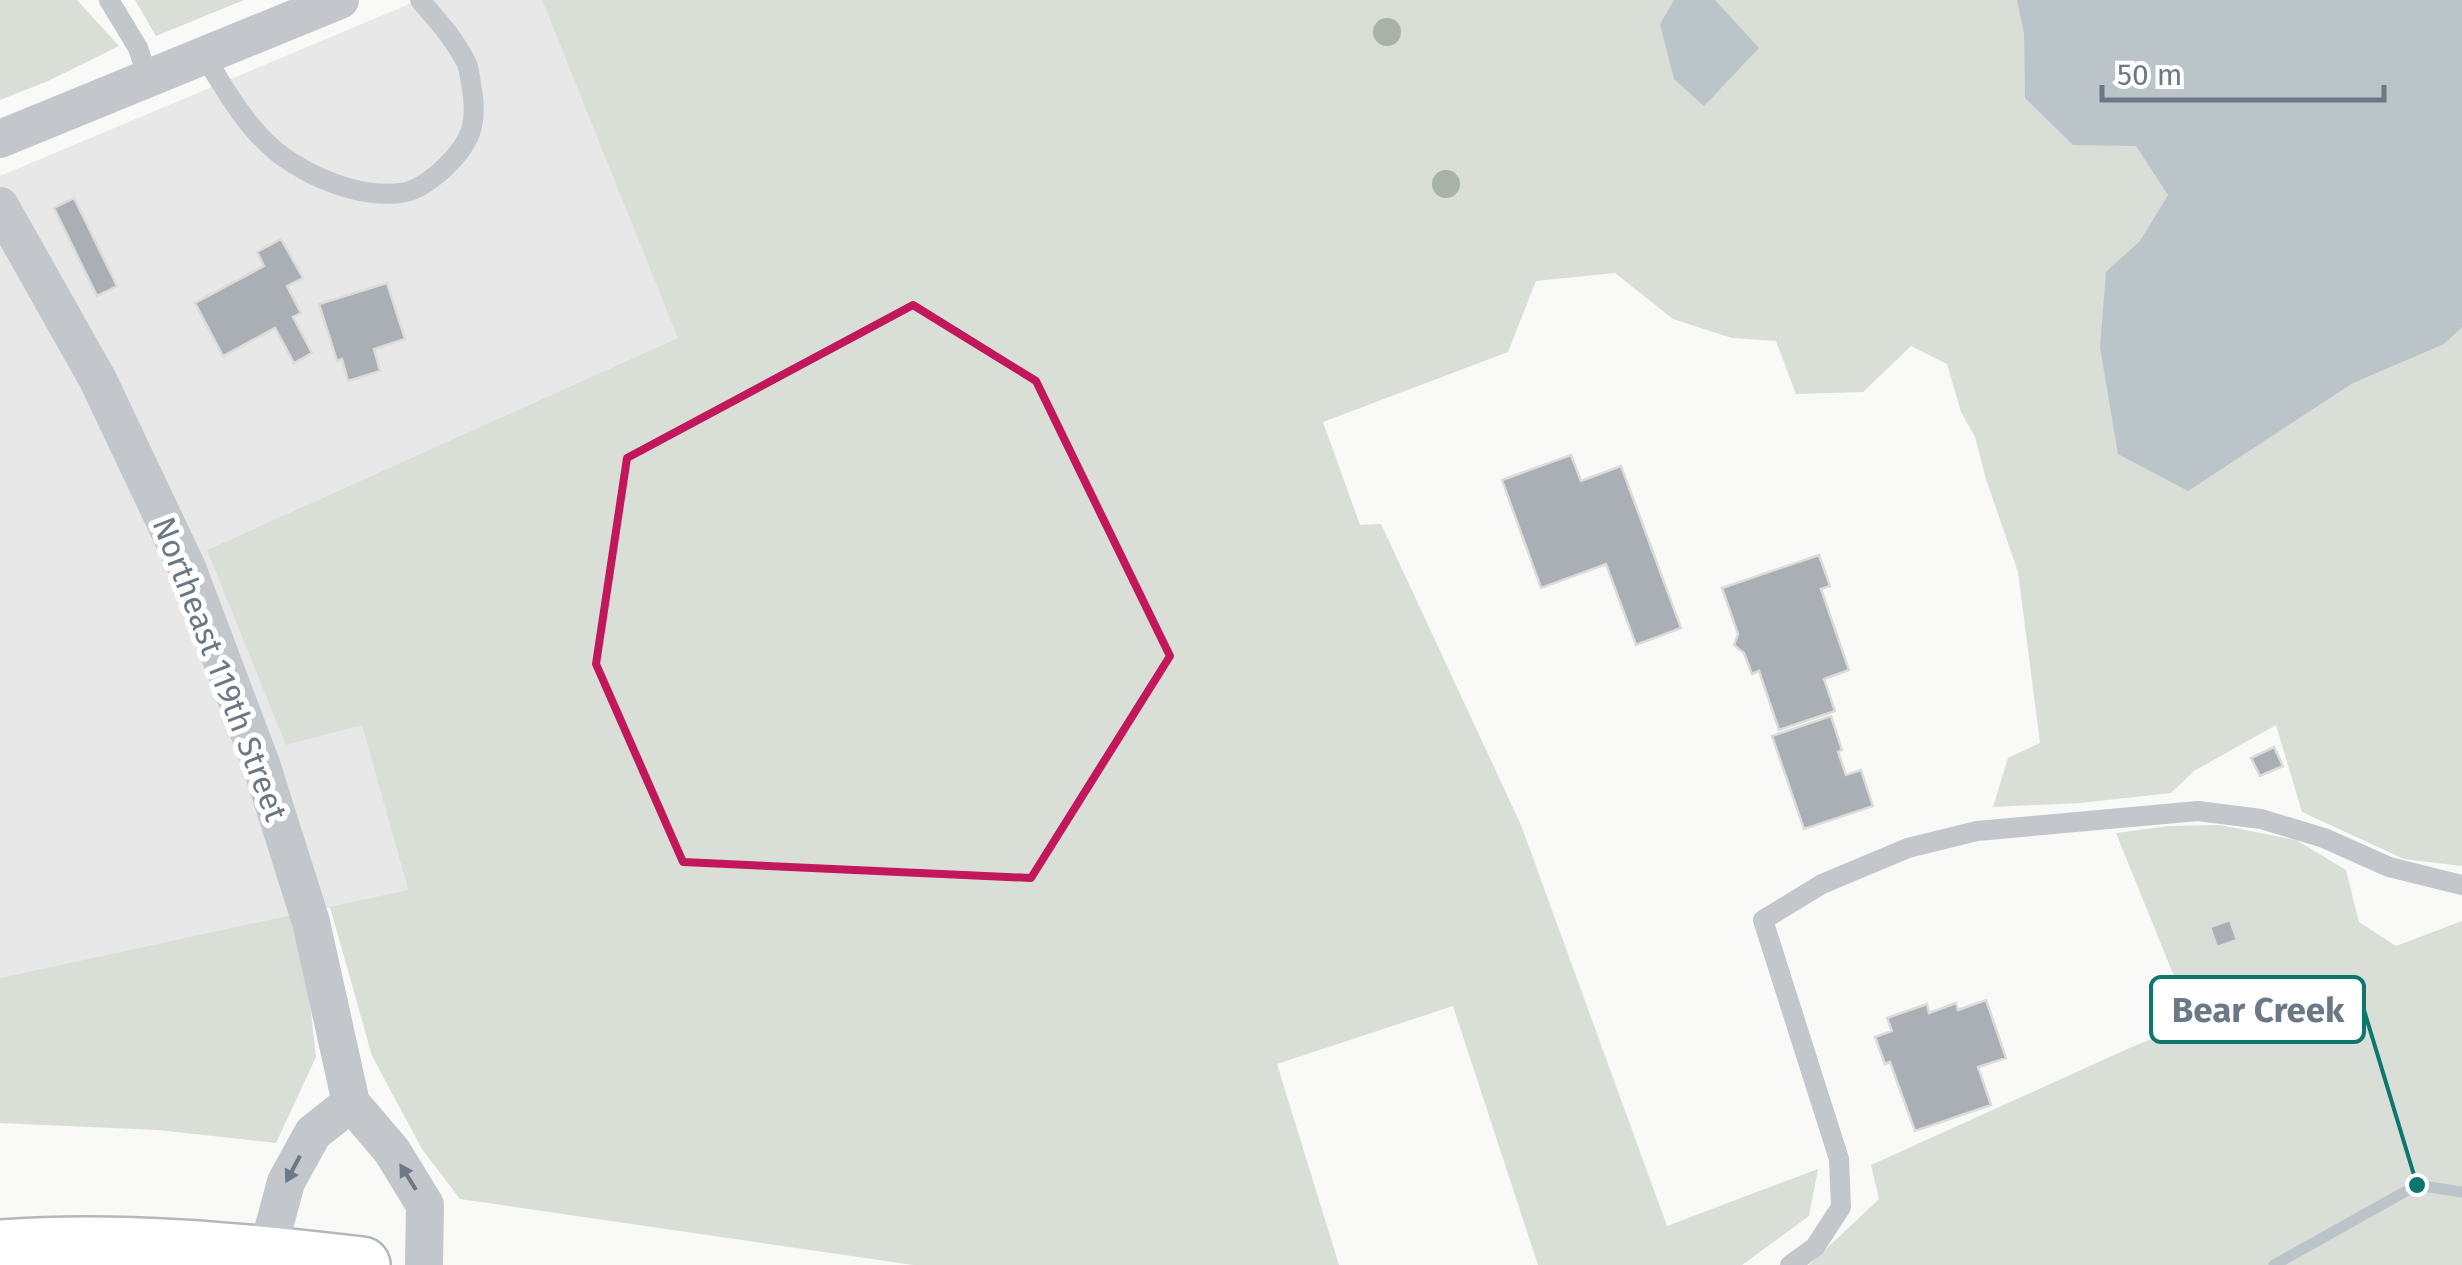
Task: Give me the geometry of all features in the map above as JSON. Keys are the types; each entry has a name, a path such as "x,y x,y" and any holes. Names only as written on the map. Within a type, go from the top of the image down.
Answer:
{"main road":[{"path":"0,1248 44,1245 244,1251 362,1265"}],"street":[{"path":"0,139 340,0"},
{"name":"Northeast 119th Street","path":"5,225 98,380 188,568 260,764 311,922 351,1103 392,1151 425,1205 424,1265"},
{"path":"267,1254 286,1182 313,1133 351,1103"}],"lane":[{"path":"109,0 138,48 148,78"},
{"path":"204,56 238,111 278,152 337,184 370,194 404,193 429,181 451,162 469,138 476,108 467,64 448,32 420,0"},
{"path":"1790,1265 1816,1247 1841,1207 1839,1159 1762,920 1822,884 1908,848 1977,831 2198,811 2261,819 2324,838 2389,867 2462,884"}],"highlighted area":[{"path":"913,305 1036,381 1170,656 1031,878 683,862 596,664 627,458"}],"shaded area":[{"path":"0,0 77,0 119,46 0,100"},
{"path":"135,0 244,0 156,36"},
{"path":"419,0 542,0 679,338 207,550 362,724 408,891 0,978 0,176"},
{"path":"542,0 2462,0 2462,866 2404,859 2302,812 2276,725 2194,771 2171,793 1993,807 2008,758 2040,743 2018,572 1947,364 1911,346 1863,392 1796,394 1776,341 1732,338 1673,319 1615,273 1536,281 1508,352 1323,422 1360,525 1381,524 1521,825 1667,1226 1818,1169 1809,1216 1742,1265 1538,1265 1453,1006 1277,1064 1339,1265 913,1265 460,1199 422,1149 372,1056 330,907 408,890 362,725 286,745 207,550 678,338"},
{"path":"1674,0 1715,0 1759,48 1704,106 1674,79 1660,24"},
{"path":"2017,0 2462,0 2462,327 2444,344 2353,383 2188,491 2118,454 2100,347 2106,272 2140,241 2168,195 2136,146 2073,145 2025,98 2024,33"},
{"path":"2220,825 2296,840 2346,870 2359,922 2396,946 2462,921 2462,1265 1809,1265 1879,1199 1871,1165 2193,1023 2116,833"},
{"path":"292,915 306,968 316,1057 276,1143 158,1130 0,1123 0,978"}],"building":[{"path":"74,198 117,286 97,296 54,208"},
{"path":"281,239 303,278 287,286 301,313 293,317 312,353 294,363 275,328 223,356 195,303 264,266 257,252"},
{"path":"387,283 405,339 374,349 380,371 348,381 342,359 337,361 319,304"},
{"path":"1571,455 1581,481 1621,466 1681,628 1636,645 1606,564 1541,588 1502,480"},
{"path":"1819,555 1830,586 1821,589 1849,670 1824,679 1835,711 1779,730 1759,671 1752,674 1744,653 1734,645 1738,634 1722,588"},
{"path":"1831,716 1846,775 1861,770 1873,806 1804,829 1772,736"},
{"path":"2274,747 2283,766 2260,776 2251,758"},
{"path":"2230,920 2237,940 2217,947 2210,927"},
{"path":"1986,1000 2006,1058 1978,1067 1991,1105 1915,1131 1890,1062 1885,1064 1875,1037 1892,1031 1887,1018 1927,1004 1929,1013 1956,1003 1958,1010"}],"waterway":[{"path":"2274,1265 2417,1185 2462,1192"}],"place":[{"name":"Bear Creek","path":"2417,1185"}]}
